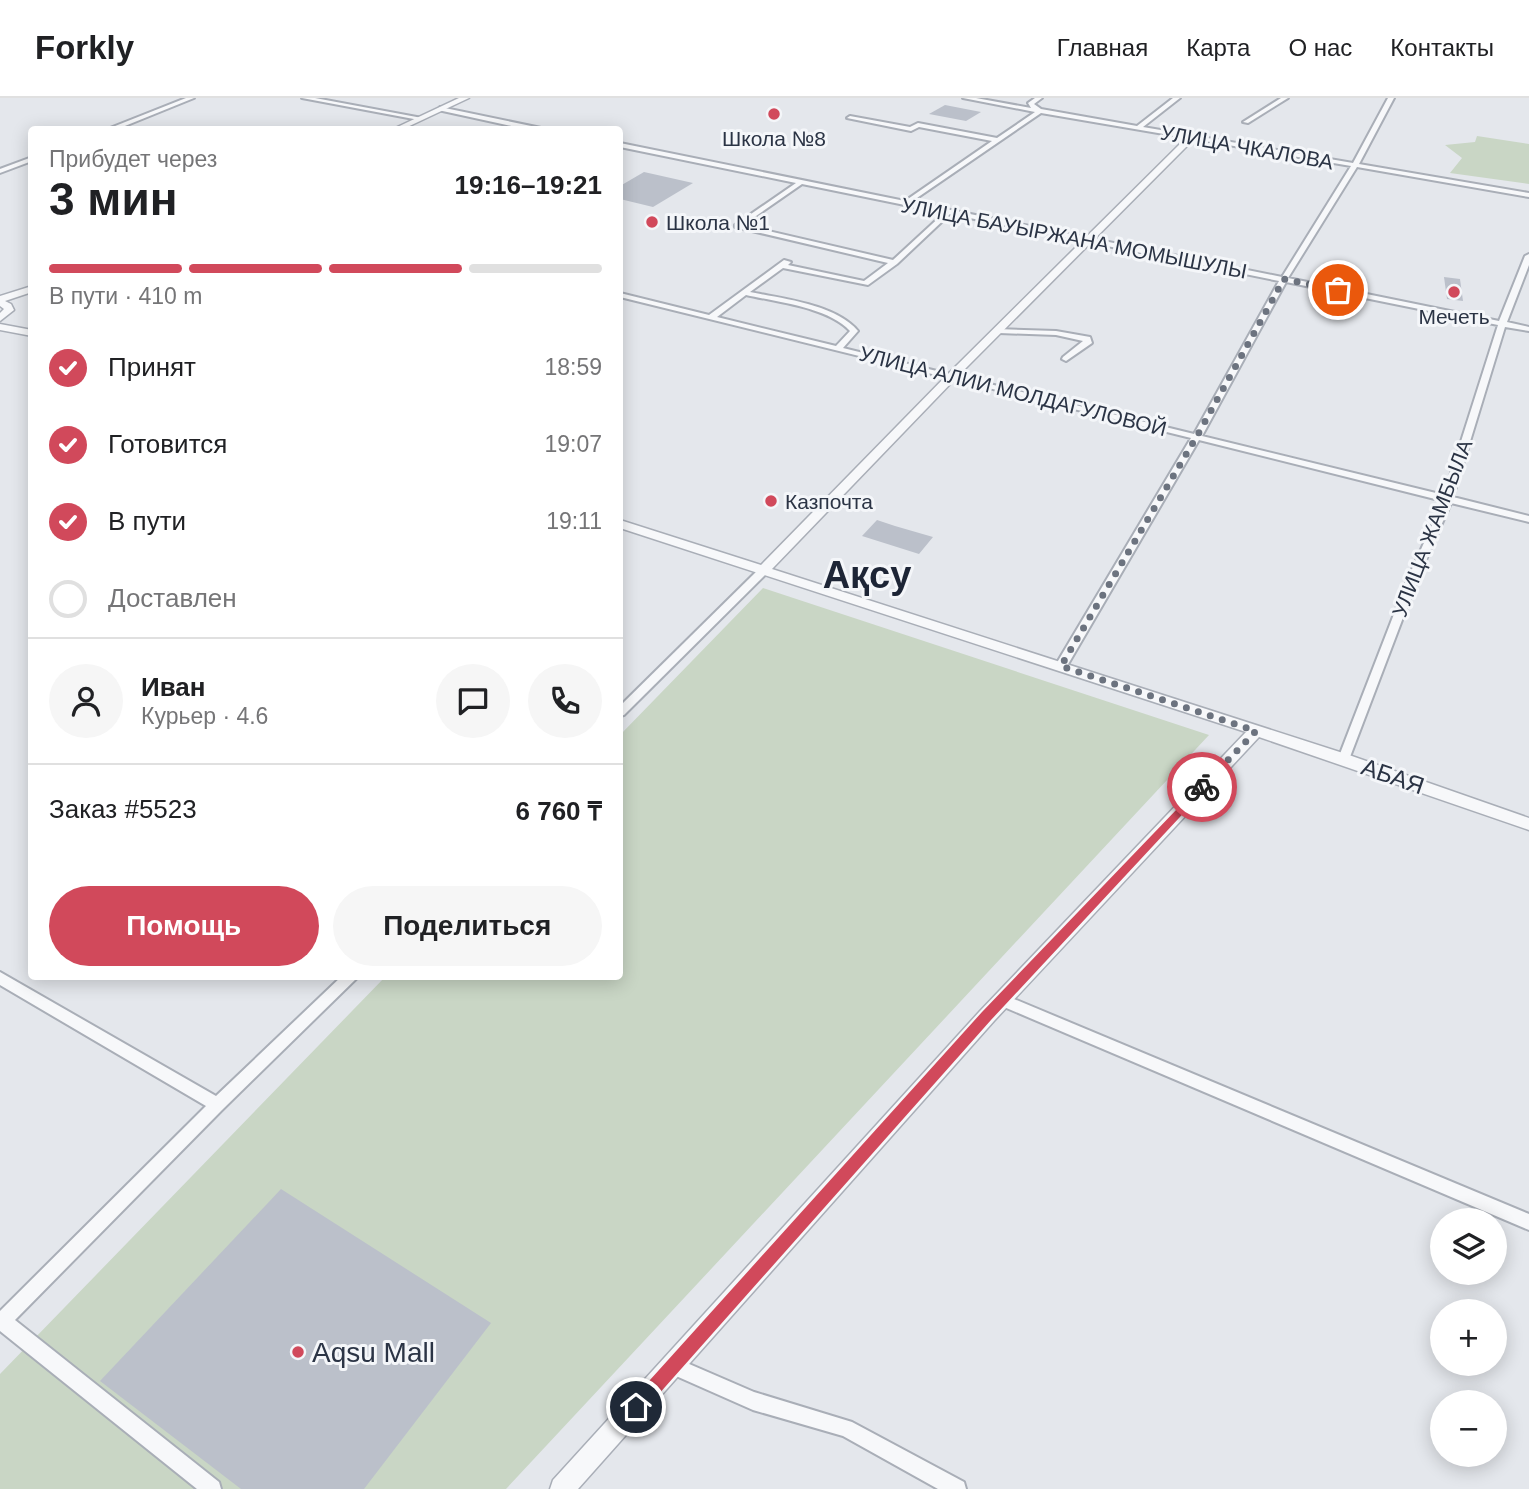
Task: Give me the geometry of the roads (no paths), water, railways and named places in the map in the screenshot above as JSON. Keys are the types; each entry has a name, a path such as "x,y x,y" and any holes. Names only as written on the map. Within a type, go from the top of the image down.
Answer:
{"street":[{"path":"118,126 191,98"},
{"path":"304,98 419,118"},
{"path":"402,126 465,98"},
{"name":"УЛИЦА ЧКАЛОВА","path":"965,98 1529,195"},
{"path":"904,204 1040,111 1030,104 1039,98"},
{"path":"1138,128 1177,98"},
{"path":"1246,122 1284,98"},
{"path":"1061,666 1197,436 1284,279 1355,165 1391,98"},
{"path":"440,109 522,126"},
{"path":"850,118 911,129 918,125 999,140"},
{"path":"623,709 1192,137"},
{"name":"УЛИЦА БАУЫРЖАНА МОМЫШУЛЫ","path":"623,146 1529,329"},
{"path":"0,171 28,160"},
{"path":"800,183 738,226 894,262"},
{"path":"710,317 785,264 858,284 865,283 894,262 947,213"},
{"name":"УЛИЦА ЖАМБЫЛА","path":"1344,759 1413,578 1448,499 1502,324 1529,256"},
{"path":"27,331 3,308 28,291"},
{"path":"745,293 823,313 846,323 854,331 838,348"},
{"name":"УЛИЦА АЛИИ МОЛДАГУЛОВОЙ","path":"623,296 1529,519"},
{"path":"0,327 27,331"},
{"path":"999,331 1056,333 1087,340 1088,343 1066,359"},
{"name":"АБАЯ","path":"623,525 1344,759 1529,824"},
{"path":"562,1489 1002,1000 1256,731"},
{"path":"0,978 217,1105"},
{"path":"212,1489 1,1322 217,1105 348,980"},
{"path":"1002,1000 1529,1222"},
{"path":"673,1366 753,1401 846,1428 957,1489"}],"place":[{"name":"Школа №8","path":"774,114"},
{"name":"Школа №1","path":"652,222"},
{"name":"Мечеть","path":"1454,292"},
{"name":"Казпочта","path":"771,501"},
{"name":"Аqsu Mall","path":"298,1352"}],"district":[{"name":"Ақсу","path":"867,575"}]}
